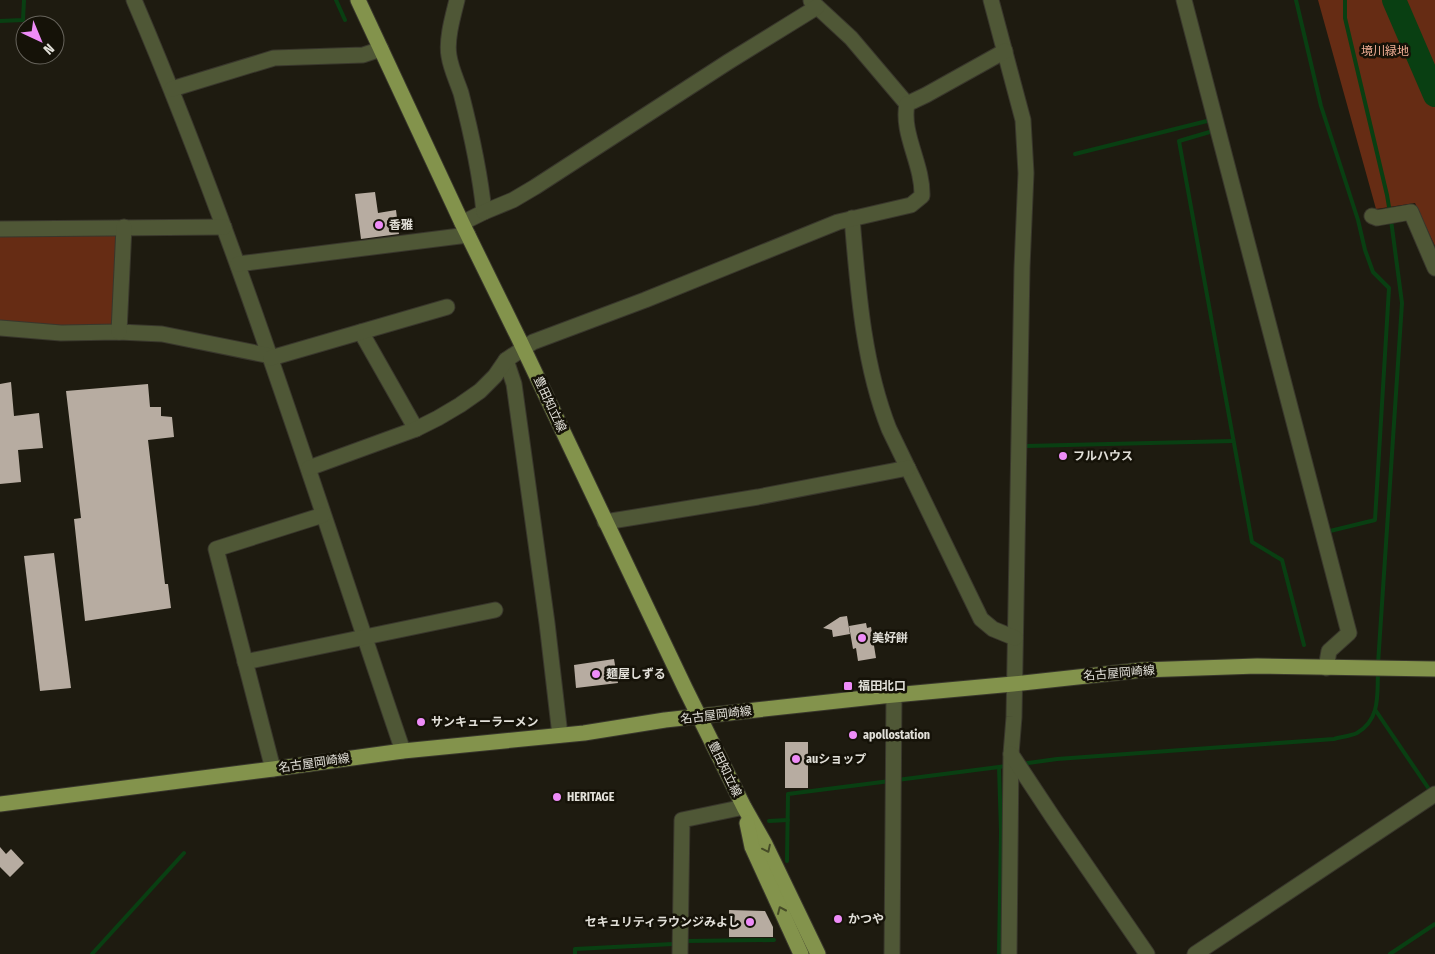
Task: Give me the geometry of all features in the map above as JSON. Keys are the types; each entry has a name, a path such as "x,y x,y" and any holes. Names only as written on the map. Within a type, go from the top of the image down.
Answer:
{"main road":[{"name":"豊田知立線","path":"358,0 684,688 744,807 765,844 818,954"},
{"name":"名古屋岡崎線","path":"0,804 403,751 560,735 665,720 700,718 734,712 1142,670 1258,666 1435,669"},
{"name":"豊田知立線","path":"744,807 752,847 801,954"}],"street":[{"path":"134,0 172,89 238,264 310,468 323,514 403,751"},
{"path":"457,0 451,24 449,55 460,90 473,144 481,184 484,212"},
{"path":"991,0 1023,120 1026,173 1022,268 1013,684 1014,717 1011,754 1010,954"},
{"path":"1184,0 1349,633 1329,651 1326,668"},
{"path":"238,264 465,229 484,212 513,200 541,183 728,62 814,3 852,38 907,104"},
{"path":"172,89 274,58 363,55 381,49"},
{"path":"907,104 1005,51"},
{"path":"310,468 416,429 460,405 480,391 495,376 506,360 523,348 838,222 910,205 922,196 922,182 905,114 907,104"},
{"path":"1374,217 1411,212 1435,268"},
{"path":"852,218 864,326 872,372 880,406 889,430 981,618 993,629 1015,638"},
{"path":"119,332 124,227"},
{"path":"0,229 224,227"},
{"path":"0,328 61,333 119,332 162,334 271,357 447,306"},
{"path":"361,332 416,429"},
{"path":"506,360 514,384 546,613 560,735"},
{"path":"605,522 908,468"},
{"path":"273,769 216,549 323,514"},
{"path":"245,662 495,610"},
{"path":"892,954 894,695"},
{"path":"1011,754 1147,954"},
{"path":"1195,954 1435,794"},
{"path":"680,954 682,820 744,807"}],"green space":[{"name":"境川緑地","path":"1318,0 1435,0 1435,246 1415,203 1376,209"},
{"path":"122,230 117,329 0,324 0,232"}],"building":[{"name":"香雅","path":"375,192 378,213 396,210 399,234 361,239 355,194"},
{"path":"11,382 14,416 39,413 43,448 18,450 21,482 0,484 0,384"},
{"path":"148,384 150,407 161,407 161,416 172,417 174,437 148,440 165,584 168,584 171,608 85,621 74,519 81,518 66,391"},
{"path":"54,553 71,688 40,691 24,556"},
{"path":"847,616 850,634 833,637 832,630 823,628 840,617"},
{"name":"美好餅","path":"866,623 867,628 871,627 876,658 858,661 856,648 853,649 849,626"},
{"name":"麺屋しずる","path":"614,659 618,683 576,688 574,665"},
{"name":"auショップ","path":"785,742 808,742 808,788 785,788"},
{"path":"0,847 6,854 11,849 24,863 10,877 0,867"},
{"path":"729,910 765,911 773,927 773,937 729,937"}],"waterway":[{"path":"0,21 23,20 24,0"},
{"path":"336,0 345,20"},
{"path":"1296,0 1321,106 1358,220 1365,250 1373,272 1389,288 1375,520 1330,531"},
{"path":"1345,0 1345,18 1390,213"},
{"path":"1394,0 1435,95"},
{"path":"1075,154 1207,121 1210,118"},
{"path":"1213,131 1179,141 1252,542 1282,560 1304,645"},
{"path":"1378,664 1402,303 1391,220"},
{"path":"1026,446 1233,441"},
{"path":"1021,764 1057,759 1334,739 1349,736 1365,727 1374,713 1378,671"},
{"path":"1376,711 1431,792"},
{"path":"999,954 1001,831 999,767 1006,766"},
{"path":"897,780 999,767"},
{"path":"787,861 788,794 890,781"},
{"path":"769,821 788,820"},
{"path":"92,954 184,853"},
{"path":"1390,954 1435,924"},
{"path":"686,941 774,940"},
{"path":"575,954 575,949 673,944"}],"place":[{"name":"香雅","path":"379,225"},
{"name":"フルハウス","path":"1063,456"},
{"name":"美好餅","path":"862,638"},
{"name":"麺屋しずる","path":"596,674"},
{"name":"福田北口","path":"848,686"},
{"name":"サンキューラーメン","path":"421,722"},
{"name":"apollostation","path":"853,735"},
{"name":"auショップ","path":"796,759"},
{"name":"HERITAGE","path":"557,797"},
{"name":"かつや","path":"838,919"},
{"name":"セキュリティラウンジみよし","path":"750,922"}]}
